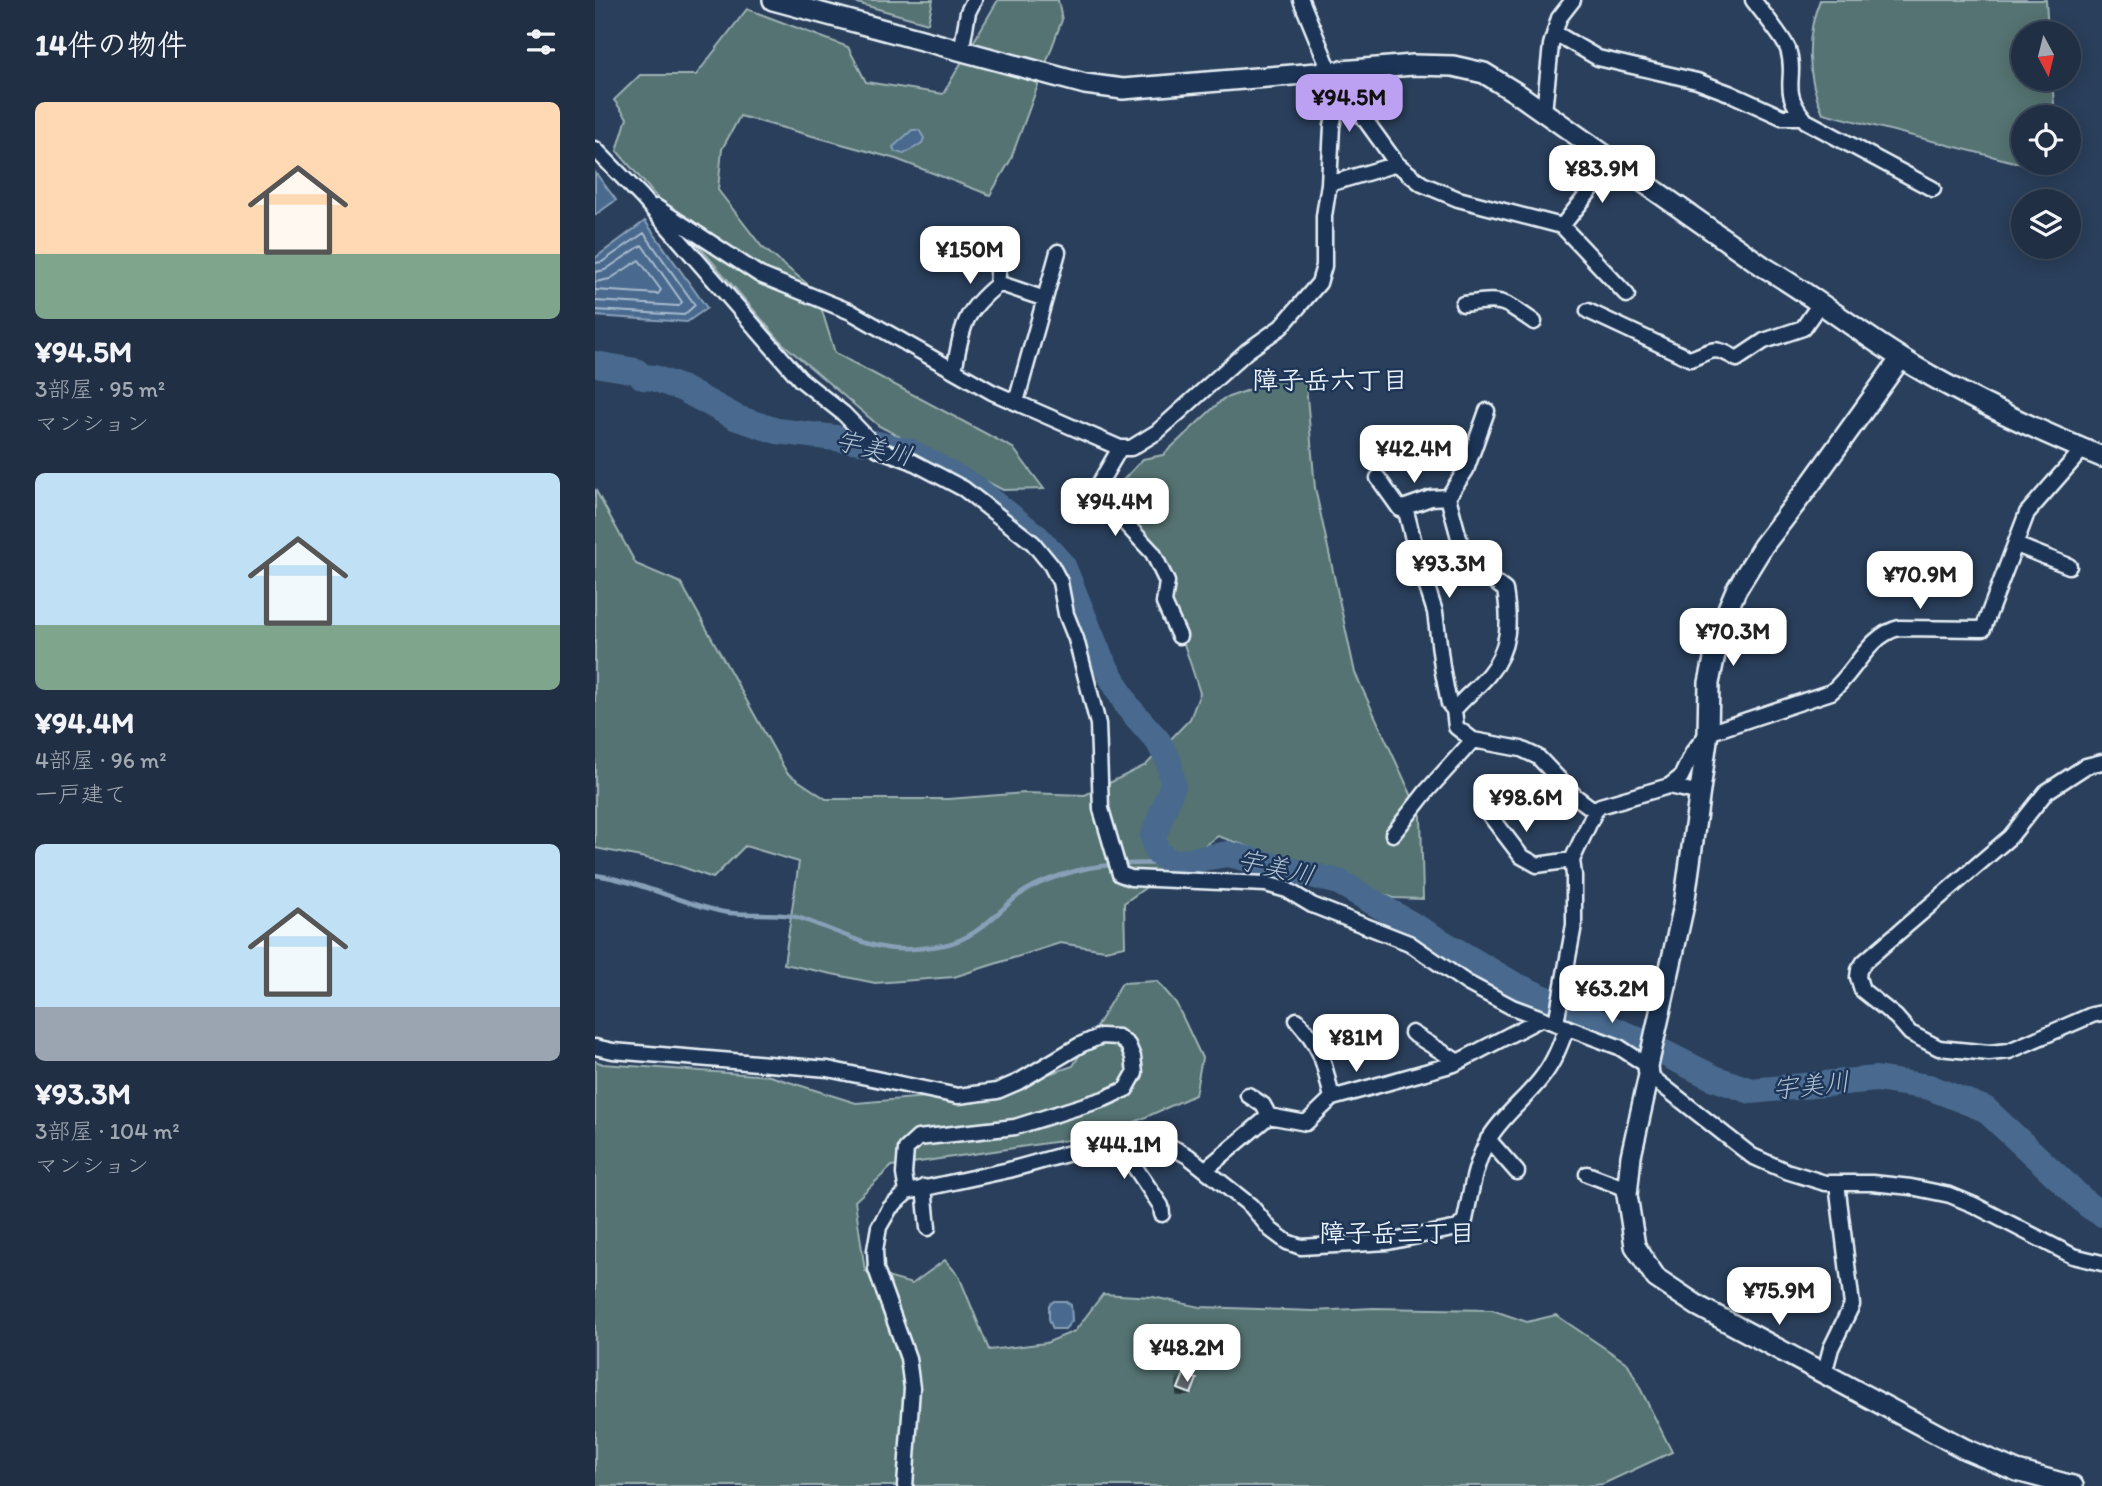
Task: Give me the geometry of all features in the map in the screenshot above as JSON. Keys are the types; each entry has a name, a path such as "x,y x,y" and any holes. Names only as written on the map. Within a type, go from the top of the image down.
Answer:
{"street":[{"path":"773,0 1085,84 1123,89 1334,77 1413,65 1453,66 1484,73 1544,112 1764,267 1821,302 1901,358 1954,388 2102,457"},
{"path":"961,52 968,12 974,0"},
{"path":"1301,0 1334,77 1397,164 1422,184 1458,200 1562,226 1627,295"},
{"path":"1544,112 1551,45 1559,18 1573,0"},
{"path":"1753,0 1788,49 1789,91 1795,107 1806,121 1933,190"},
{"path":"1555,33 1598,58 1697,81 1782,117 1803,117"},
{"path":"642,197 761,275 851,312 1016,402 1120,448 1131,448 1157,432 1247,351 1281,327 1319,283 1324,265 1324,216 1329,184 1332,126 1338,100 1334,77"},
{"path":"595,149 642,197 800,379 844,414 878,449 911,461 964,489 1033,543 1052,565 1060,582 1066,614 1076,639 1098,724 1101,810 1120,874 1131,878 1266,884 1287,890 1312,905 1409,943 1467,983 1511,1007 1619,1047 1649,1067 1752,1156 1786,1171 1825,1183 1911,1187 1950,1195 2073,1256 2102,1263"},
{"path":"1562,226 1614,161"},
{"path":"1329,184 1397,164"},
{"path":"954,370 968,313 997,285 1000,252"},
{"path":"1016,402 1058,252"},
{"path":"997,285 1045,299"},
{"path":"1463,304 1494,300 1506,302 1534,322"},
{"path":"1588,310 1691,359 1721,349 1737,359 1764,341 1803,328 1821,302"},
{"path":"1901,358 1763,546 1737,590 1721,625 1709,683 1708,733 1684,905 1631,1156 1627,1189 1635,1246 1655,1278 1698,1306 1965,1449 2017,1472 2073,1486"},
{"path":"1454,710 1465,696 1489,675 1505,650 1509,612 1505,590 1470,563 1459,538 1448,497 1466,470 1487,411"},
{"path":"1120,448 1095,491 1153,553 1167,582 1164,603 1179,636"},
{"path":"905,1486 912,1388 908,1358 876,1269 874,1250 879,1227 890,1208 907,1192 1009,1170 1099,1145 1143,1140 1166,1144 1206,1169 1251,1206 1271,1230 1301,1247 1388,1242 1458,1228 1465,1220 1488,1139 1504,1115 1513,1109 1545,1074 1560,1023 1574,925 1572,860 1595,811 1600,806 1669,786 1681,777 1693,752 1708,733 1831,692 1842,684 1877,639 1887,631 1899,628 1983,629 2027,513 2083,449"},
{"path":"1378,478 1400,509 1431,498 1448,497"},
{"path":"1405,507 1417,559 1434,612 1444,679 1449,704 1454,710 1456,727 1472,740 1521,749 1538,757 1575,796 1595,811"},
{"path":"2016,545 2069,566"},
{"path":"1393,834 1472,740"},
{"path":"2102,762 2086,766 2046,792 2010,837 1864,962 1858,977 1862,990 1896,1017 1910,1033 1939,1048 1989,1053 2009,1051 2102,1013"},
{"path":"1669,786 1700,793"},
{"path":"1483,806 1521,856 1537,865 1572,860"},
{"path":"1269,1116 1306,1123 1332,1098 1391,1084 1458,1062 1540,1019"},
{"path":"1297,1020 1314,1039 1325,1063 1332,1098"},
{"path":"1412,1033 1458,1062"},
{"path":"595,1047 613,1051 828,1069 958,1096 997,1091 1101,1036 1118,1037 1128,1045 1135,1073 1126,1089 1104,1099 1015,1127 918,1138 906,1149 904,1174 907,1192"},
{"path":"1248,1095 1263,1105 1269,1116"},
{"path":"1206,1169 1269,1116"},
{"path":"1488,1139 1517,1172"},
{"path":"1127,1142 1128,1157 1161,1206 1162,1214"},
{"path":"1587,1174 1627,1189"},
{"path":"1824,1374 1831,1348 1852,1305 1837,1183"},
{"path":"924,1187 928,1228"}],"green space":[{"path":"846,0 933,0 928,23"},
{"path":"998,0 1058,0 1062,20 1010,161 990,195 896,159 740,116 722,149 718,190 762,247 816,291 835,353 1013,448 1044,489 1003,490 879,426 782,343 617,151 627,118 614,100 640,75 696,75 747,9 848,47 866,82 943,94"},
{"path":"1820,0 2046,0 2047,21 2011,21 2011,91 2053,91 2054,105 2011,105 2011,161 1823,113 1811,71 1810,42"},
{"path":"1295,374 1306,385 1315,488 1355,673 1421,816 1423,899 1394,898 1218,836 1124,903 1125,946 1105,950 1060,943 954,977 875,983 784,964 799,862 745,846 713,878 671,863 595,848 595,489 636,564 681,583 787,773 826,799 949,799 1025,793 1085,795 1146,765 1190,719 1200,693 1157,561 1127,515 1122,481 1143,459 1163,455 1223,399"},
{"path":"1157,981 1176,1003 1202,1058 1195,1095 1108,1134 892,1166 855,1201 865,1271 912,1284 945,1260 959,1276 989,1350 1046,1343 1075,1331 1103,1294 1153,1297 1200,1307 1313,1311 1373,1308 1492,1310 1527,1322 1556,1315 1628,1364 1672,1452 1603,1484 1585,1486 595,1486 595,1061 603,1064 770,1076 856,1103 997,1091 1073,1066 1122,983"}],"water":[{"path":"912,130 919,130 924,138 922,143 904,154 895,152 893,147"},
{"path":"595,172 616,200 595,215"},
{"path":"645,221 707,308 687,322 595,316 595,258"},
{"path":"1054,1301 1065,1301 1071,1305 1072,1321 1065,1329 1053,1329 1049,1319 1049,1305"}],"building":[{"path":"1184,1374 1197,1379 1191,1394 1178,1389"}],"waterway":[{"name":"宇美川","path":"595,364 636,371 643,377 654,378 683,389 737,418 777,431 869,442 910,452 974,487 1038,538 1063,566 1100,657 1128,707 1158,741 1169,762 1173,785 1153,837 1157,852 1172,863 1228,854 1339,882 1513,984 1638,1040 1714,1078 1751,1091 1876,1079 1929,1087 1985,1109 2088,1205 2102,1214"},
{"path":"1122,864 1172,863"},
{"path":"595,875 627,882 723,912 791,916 871,944 910,949 944,945 965,938 1023,892 1047,880 1075,871 1113,865"}],"district":[{"name":"障子岳六丁目","path":"1330,380"},
{"name":"障子岳三丁目","path":"1397,1233"}]}
